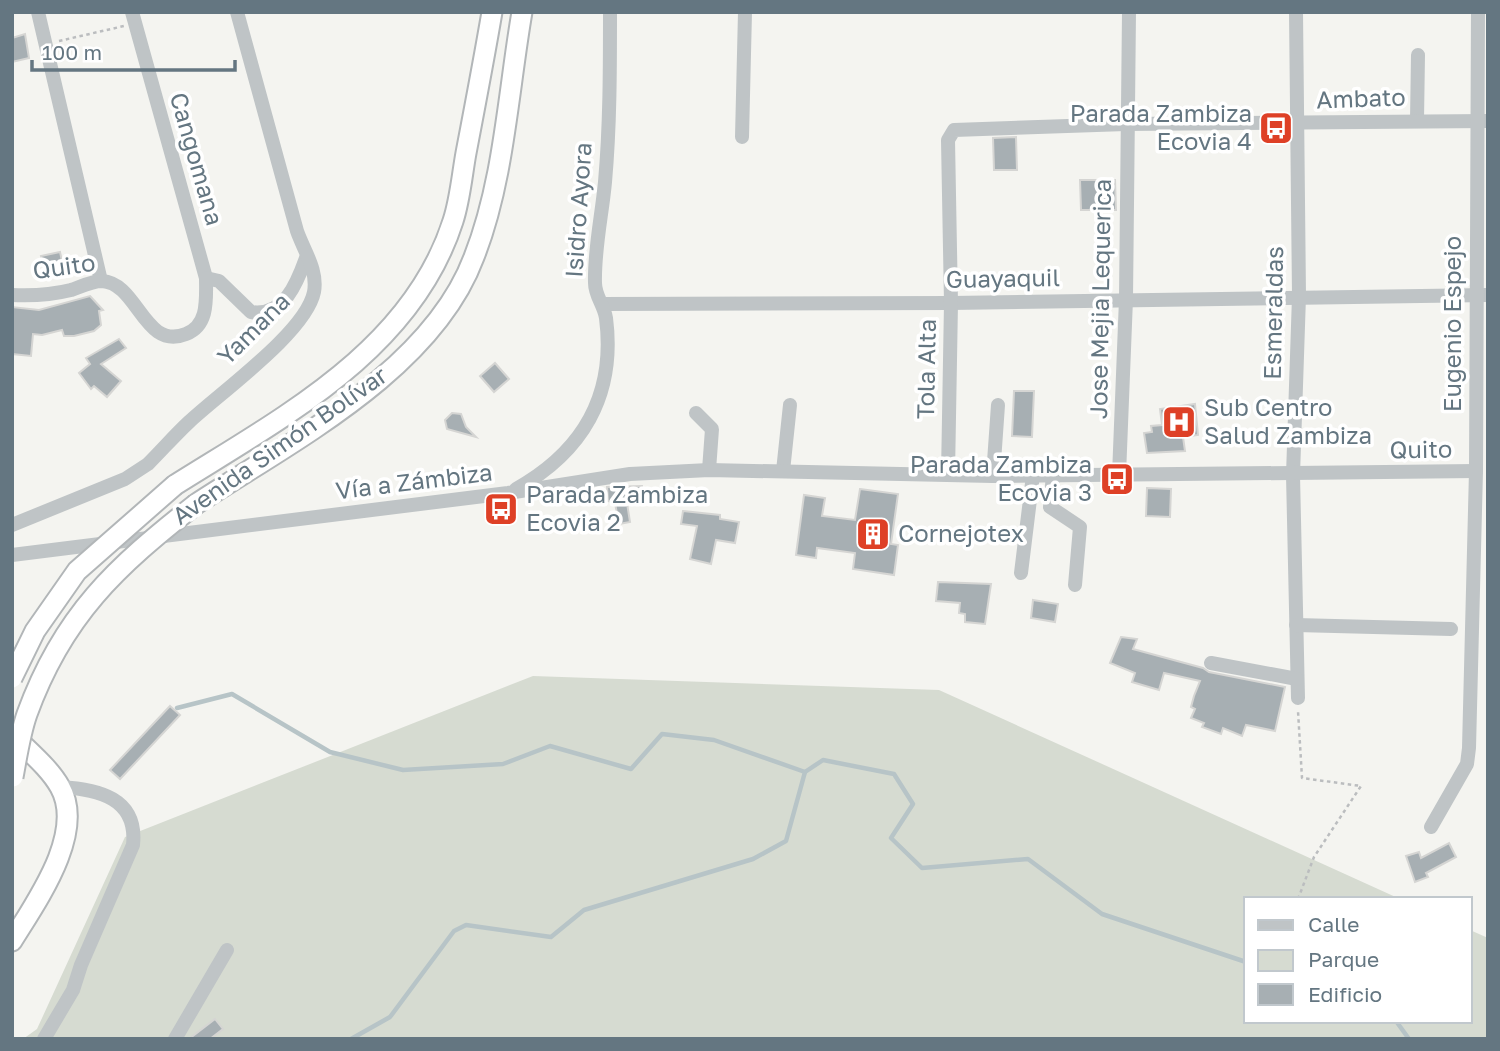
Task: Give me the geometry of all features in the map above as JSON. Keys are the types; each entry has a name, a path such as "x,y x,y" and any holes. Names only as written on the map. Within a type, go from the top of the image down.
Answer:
{"highway":[{"name":"Avenida Simón Bolívar","path":"12,678 35,631 77,571 175,485 281,418 353,364 414,303 435,269 454,219 492,12"},
{"name":"Avenida Simón Bolívar","path":"12,777 27,715 55,650 97,590 135,551 196,504 341,409 408,354 442,315 474,259 491,200 522,12"},
{"path":"12,734 60,787 66,807 67,831 52,872 12,941"}],"street":[{"path":"38,12 101,281"},
{"name":"Yamana","path":"12,524 125,479 148,464 301,320 315,289 313,267 306,258 237,12"},
{"name":"Isidro Ayora","path":"508,493 547,470 580,438 603,380 608,358 603,304 595,284 607,153 610,12"},
{"path":"741,137 746,12"},
{"name":"Jose Mejia Lequerica","path":"1119,475 1126,299 1129,12"},
{"name":"Esmeraldas","path":"1296,12 1299,296 1293,475 1298,698"},
{"name":"Eugenio Espejo","path":"1431,827 1467,764 1482,295 1482,121 1478,12"},
{"name":"Cangomana","path":"133,18 206,278"},
{"path":"1417,120 1418,55"},
{"name":"Ambato","path":"948,139 951,132 958,128 1482,121"},
{"name":"Tola Alta","path":"948,139 951,303 948,474"},
{"path":"206,278 219,281 251,312 266,312 281,304 295,287 306,258"},
{"name":"Quito","path":"12,295 42,296 101,281 116,286 152,327 168,337 192,332 204,318 206,278"},
{"name":"Guayaquil","path":"603,304 951,303 1482,295"},
{"path":"783,471 790,405"},
{"path":"993,476 998,405"},
{"path":"696,413 712,429 709,470"},
{"name":"Vía a Zámbiza","path":"12,555 508,493 630,474 709,470 948,474"},
{"name":"Quito","path":"948,474 1293,475 1476,471"},
{"path":"1021,573 1033,475"},
{"path":"1053,475 1050,507 1080,527 1076,585"},
{"path":"1296,625 1451,629"},
{"path":"1210,663 1297,679"},
{"path":"44,1039 73,990 81,965 133,845 135,828 128,814 114,798 102,792 60,787"},
{"path":"175,1039 227,950"}],"path":[{"path":"45,44 133,18"},
{"path":"1298,698 1302,778 1361,786 1314,857 1298,897"}],"green space":[{"path":"533,676 939,690 1396,897 1244,897 1244,1023 1472,1023 1472,931 1488,938 1488,1039 23,1039 37,1029 125,837"}],"building":[{"path":"25,34 29,58 12,62 12,38"},
{"path":"1016,137 1017,170 994,170 993,138"},
{"path":"1080,180 1115,180 1116,210 1081,210"},
{"path":"60,252 64,270 46,274 41,256"},
{"path":"90,296 103,310 99,311 101,325 94,331 74,336 64,336 62,330 42,335 33,334 31,356 12,354 12,307 39,310"},
{"path":"119,339 126,348 101,364 121,381 107,397 94,386 91,389 79,373 90,364 86,358"},
{"path":"495,363 509,379 494,392 480,376"},
{"path":"1014,391 1034,391 1032,437 1012,436"},
{"name":"Sub Centro Salud Zambiza","path":"1195,404 1198,435 1183,437 1185,451 1147,453 1144,433 1152,432 1151,426 1162,425 1160,409"},
{"path":"452,413 461,414 466,427 476,437 447,429 445,420"},
{"path":"642,486 643,502 627,503 630,522 619,524 615,503 608,501 607,487"},
{"path":"1147,488 1171,489 1170,517 1146,516"},
{"path":"860,489 898,494 891,544 898,545 894,575 853,569 855,553 817,548 816,558 796,555 804,495 825,498 822,516 855,520"},
{"path":"683,511 720,515 720,519 739,522 735,543 716,540 711,564 690,559 697,526 681,524"},
{"path":"938,582 991,584 985,624 965,622 965,614 959,613 960,603 936,601"},
{"path":"1033,600 1058,604 1055,622 1031,618"},
{"path":"1121,637 1137,639 1133,649 1209,672 1285,687 1275,731 1246,725 1242,736 1223,728 1221,734 1202,727 1204,723 1191,718 1195,709 1191,707 1200,681 1164,673 1159,690 1132,682 1135,673 1110,663"},
{"path":"170,706 180,715 120,779 110,770"},
{"path":"1449,843 1456,857 1426,873 1428,877 1415,882 1406,856 1419,852 1421,858"},
{"path":"215,1019 223,1029 210,1039 189,1039"}],"waterway":[{"path":"177,708 232,694 330,752 403,770 503,764 550,746 631,769 662,734 714,740 805,772 823,760 894,774 913,804 891,838 922,868 1028,859 1102,914 1244,961"},
{"path":"351,1039 390,1017 454,931 466,925 551,937 584,910 753,859 786,841 805,772"},
{"path":"1397,1023 1409,1039"}],"place":[{"name":"Parada Zambiza Ecovia 4","path":"1276,128"},
{"name":"Sub Centro Salud Zambiza","path":"1179,422"},
{"name":"Parada Zambiza Ecovia 3","path":"1117,479"},
{"name":"Parada Zambiza Ecovia 2","path":"501,509"},
{"name":"Cornejotex","path":"873,534"}]}
